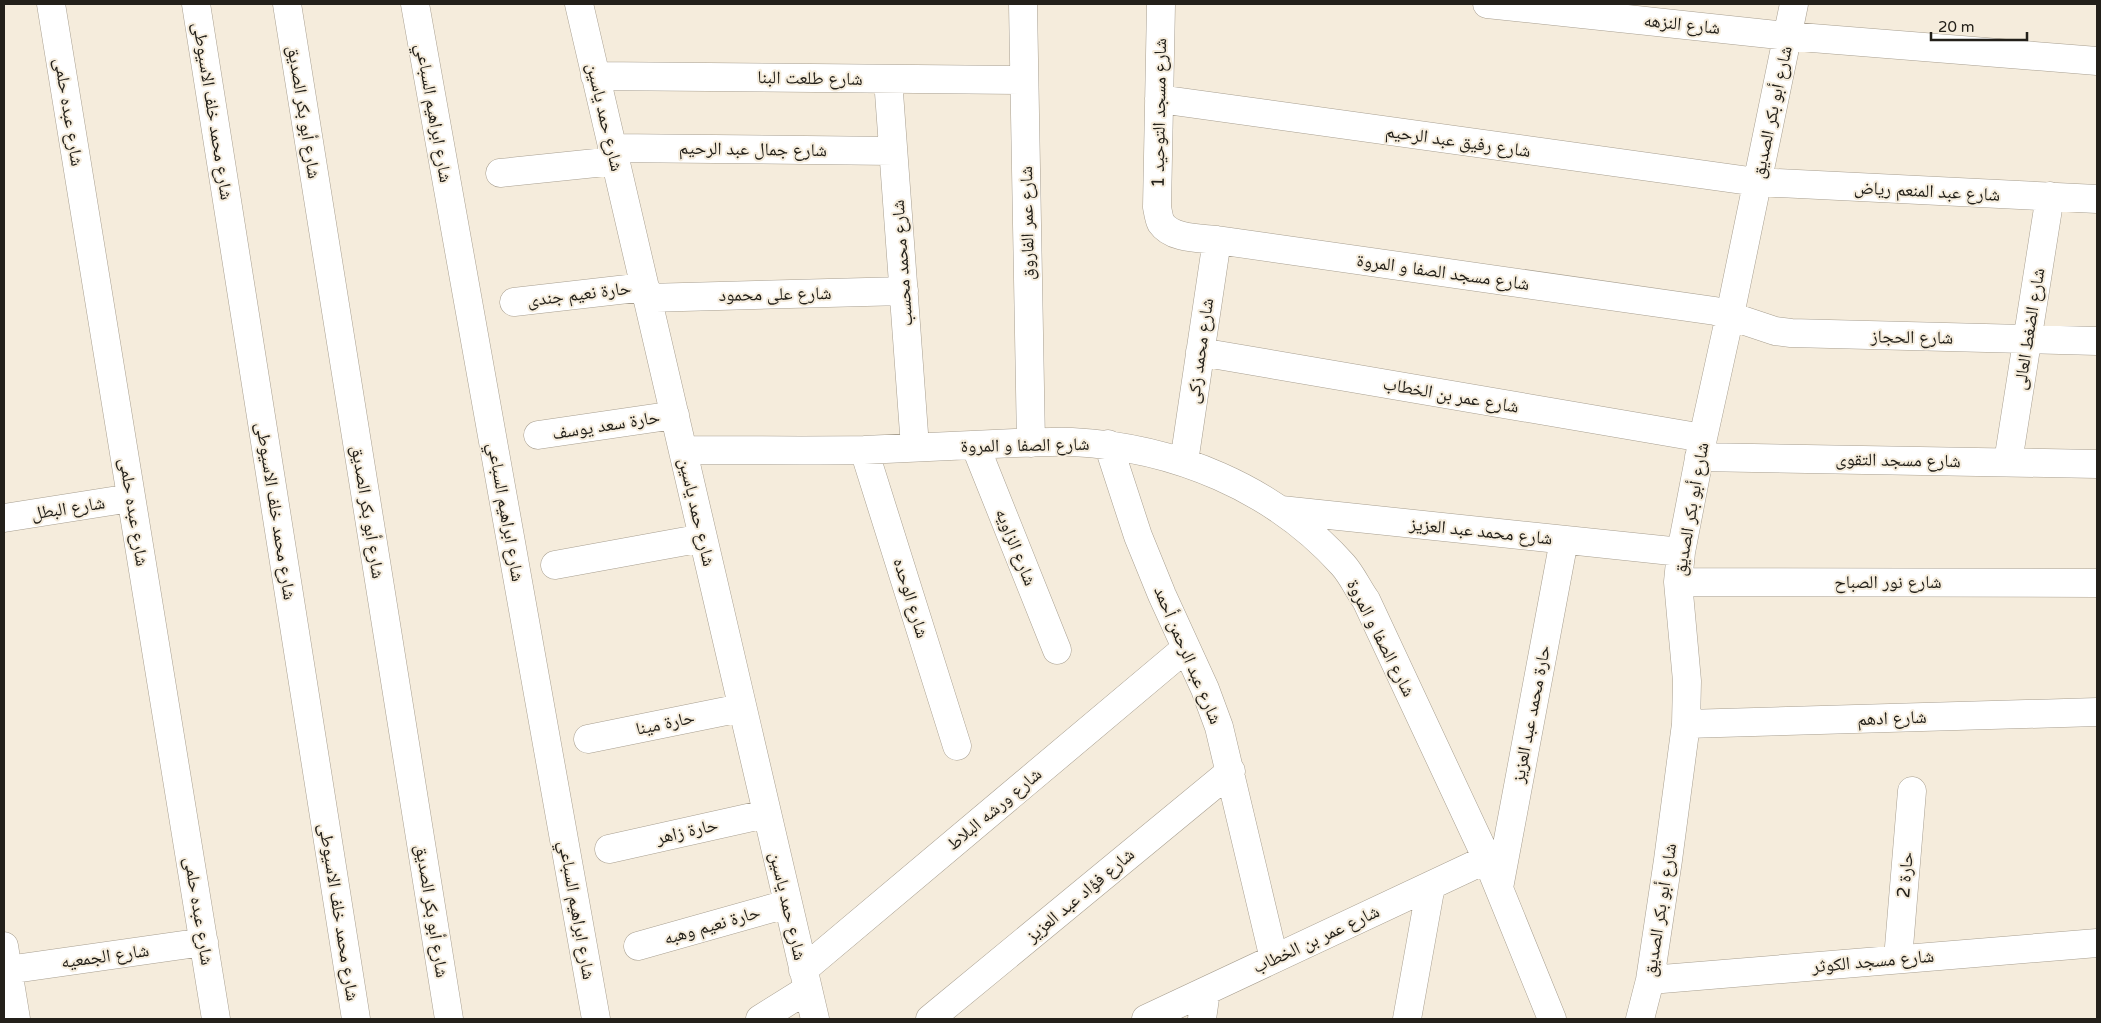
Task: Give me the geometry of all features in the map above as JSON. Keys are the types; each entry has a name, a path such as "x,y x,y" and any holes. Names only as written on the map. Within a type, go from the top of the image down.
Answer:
{"street":[{"name":"شارع عبده حلمى","path":"51,4 216,1019"},
{"name":"شارع محمد خلف الاسيوطى","path":"196,4 356,1019"},
{"name":"شارع أبو بكر الصديق","path":"286,4 449,1019"},
{"name":"شارع ابراهيم السباعي","path":"415,4 596,1019"},
{"name":"شارع حمد ياسين","path":"579,4 815,1019"},
{"name":"شارع عمر الفاروق","path":"1023,4 1031,443"},
{"name":"شارع مسجد التوحيد 1","path":"1160,221 1158,207 1161,4"},
{"name":"شارع النزهه","path":"1487,4 1788,36 2097,61"},
{"name":"شارع أبو بكر الصديق","path":"1640,1019 1650,980 1682,769 1686,724 1688,681 1678,582 1681,552 1794,4"},
{"name":"شارع طلعت البنا","path":"595,76 1024,80"},
{"name":"شارع محمد محسب","path":"888,79 915,447"},
{"name":"شارع رفيق عبد الرحيم","path":"1160,99 1757,182"},
{"name":"شارع جمال عبد الرحيم","path":"500,173 614,154 893,151"},
{"name":"شارع عبد المنعم رياض","path":"1757,182 2097,199"},
{"name":"شارع الضغط العالى","path":"2008,462 2050,196"},
{"name":"شارع مسجد الصفا و المروة","path":"1160,221 1169,231 1183,235 1700,309 1730,315"},
{"name":"شارع محمد زكى","path":"1184,462 1216,240"},
{"name":"شارع على محمود","path":"646,292 904,291"},
{"name":"حارة نعيم جندى","path":"514,302 646,292"},
{"name":"شارع الحجاز","path":"1730,315 1759,326 1791,333 2097,340"},
{"name":"شارع عمر بن الخطاب","path":"1200,352 1701,448"},
{"name":"حارة سعد يوسف","path":"538,435 675,415"},
{"name":"شارع الصفا و المروة","path":"683,450 864,450 1070,442 1108,444 1146,451 1184,462 1218,475 1250,491 1280,510 1320,542 1344,566 1366,600 1487,859 1552,1019"},
{"name":"شارع عبد الرحمن أحمد","path":"1108,444 1138,536 1211,704 1219,727 1231,771 1274,959"},
{"name":"شارع الزاويه","path":"975,445 1057,650"},
{"name":"شارع مسجد التقوى","path":"1701,448 2008,462 2097,464"},
{"name":"شارع الوحده","path":"864,450 958,746"},
{"name":"شارع البطل","path":"4,518 131,498"},
{"name":"شارع محمد عبد العزيز","path":"1280,510 1681,552"},
{"path":"555,565 703,538"},
{"name":"حارة محمد عبد العزيز","path":"1498,888 1564,540"},
{"name":"شارع نور الصباح","path":"1678,582 2097,583"},
{"name":"شارع ورشه البلاط","path":"760,1019 1186,648"},
{"name":"حارة مينا","path":"588,739 742,708"},
{"name":"شارع ادهم","path":"1686,724 2097,712"},
{"name":"شارع فؤاد عبد العزيز","path":"930,1019 1231,771"},
{"name":"حارة 2","path":"1898,960 1912,791"},
{"name":"حارة زاهر","path":"609,849 766,814"},
{"name":"شارع عمر بن الخطاب","path":"1146,1019 1487,859"},
{"path":"1407,1019 1431,885"},
{"name":"حارة نعيم وهبه","path":"638,946 787,904"},
{"name":"شارع الجمعيه","path":"6,958 204,942"},
{"name":"شارع مسجد الكوثر","path":"1650,980 2097,943"},
{"path":"6,958 16,1019"},
{"path":"1202,1019 1206,991"}]}
